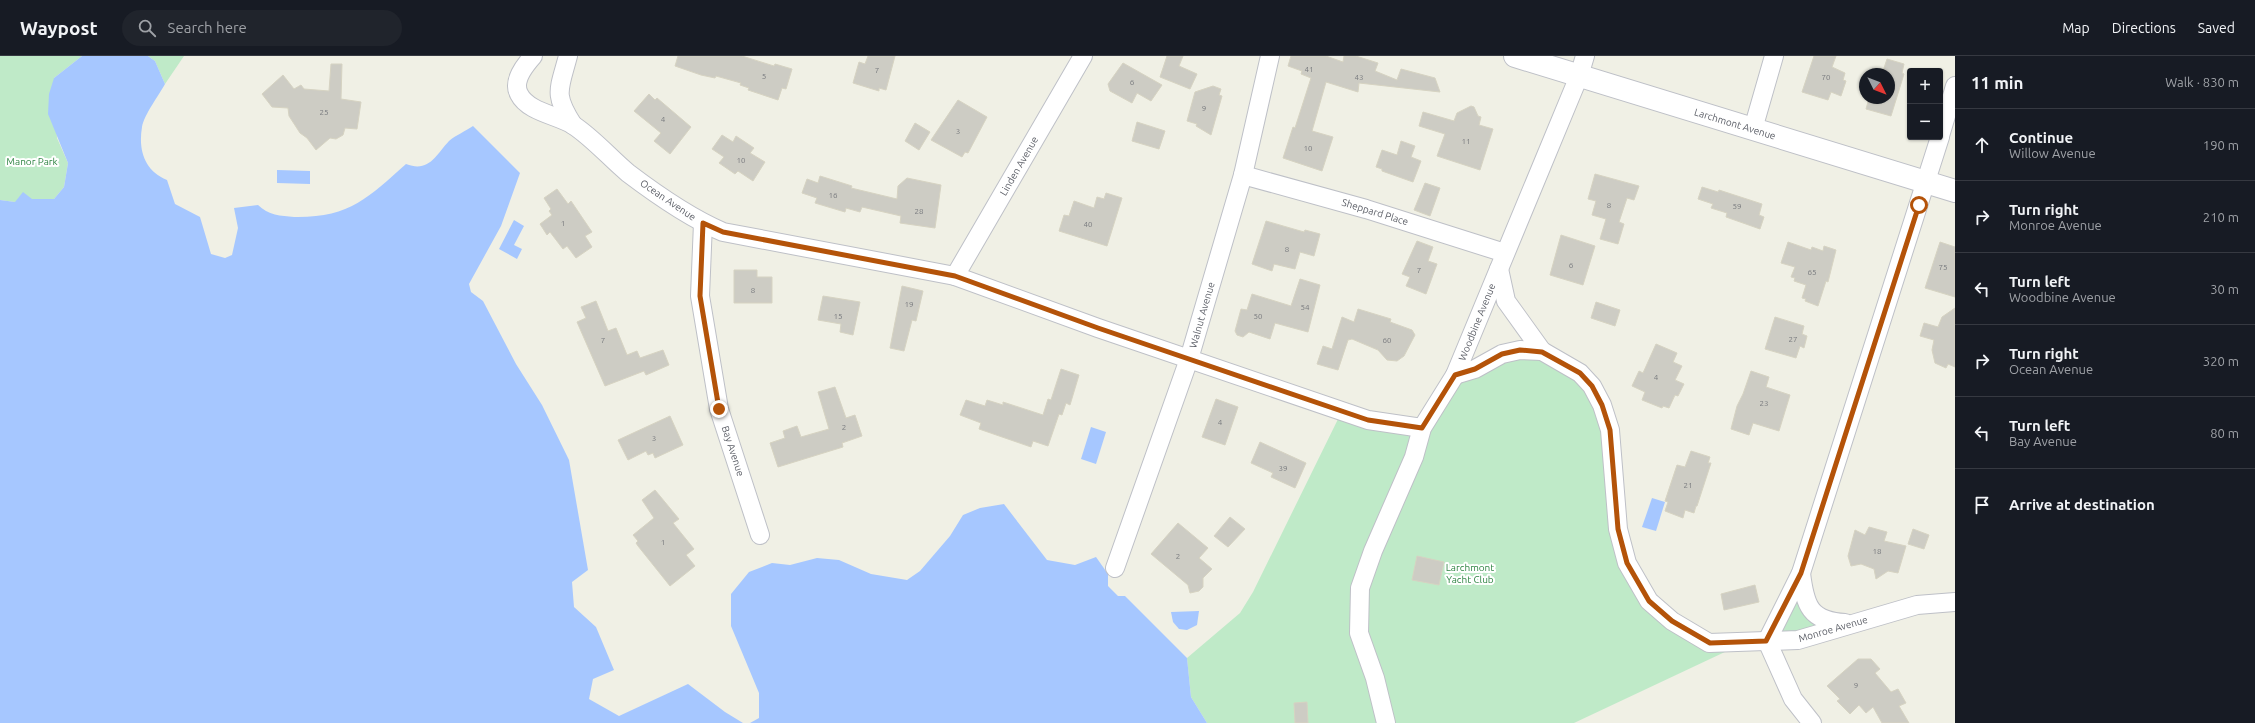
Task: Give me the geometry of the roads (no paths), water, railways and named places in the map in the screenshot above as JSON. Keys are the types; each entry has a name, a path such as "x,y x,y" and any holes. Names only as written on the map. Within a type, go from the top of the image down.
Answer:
{"street":[{"path":"533,56 523,68 517,85 518,93 525,102 573,125"},
{"path":"568,56 560,85 559,101 573,125"},
{"name":"Linden Avenue","path":"955,276 1082,56"},
{"name":"Walnut Avenue","path":"1115,568 1189,359 1244,175 1270,56"},
{"name":"Larchmont Avenue","path":"1515,56 1582,66 1753,130 1955,191"},
{"path":"1753,130 1774,56"},
{"name":"Woodbine Avenue","path":"1386,723 1375,678 1360,633 1360,588 1373,551 1414,457 1422,428 1455,375 1582,66"},
{"path":"1943,126 1955,86"},
{"name":"Ocean Avenue","path":"573,125 629,173 703,223 730,234 955,276 1189,359 1368,420 1422,428"},
{"path":"1812,723 1793,699 1766,641 1801,573 1939,140"},
{"name":"Sheppard Place","path":"1244,175 1366,209 1502,261"},
{"name":"Bay Avenue","path":"703,223 700,296 719,409 760,535"},
{"name":"Monroe Avenue","path":"1502,261 1506,301 1542,352"},
{"name":"Monroe Avenue","path":"1455,375 1475,369 1502,354 1520,350 1542,352 1580,373 1592,386 1602,405 1610,430 1618,529 1627,563 1649,601 1672,621 1710,643 1798,640 1918,605 1955,602"},
{"path":"1801,573 1803,595 1816,614 1829,622 1852,624"}],"water":[{"path":"82,56 148,56 155,61 165,84 143,122 141,136 142,152 148,166 159,176 167,180 175,204 200,217 211,254 225,258 232,255 238,228 234,208 258,205 270,213 294,217 329,214 344,210 368,196 406,164 421,166 431,161 449,141 473,126 520,173 501,226 469,284 471,292 483,301 516,364 542,405 569,460 588,570 572,582 574,607 596,627 614,670 593,679 589,699 619,716 688,684 725,712 743,723 0,723 0,200 15,202 23,192 32,199 54,199 64,187 68,163 48,114 49,94 54,78"},
{"path":"277,170 310,171 310,184 277,183"},
{"path":"514,220 524,226 514,245 522,249 517,259 499,249"},
{"path":"1091,427 1106,432 1096,464 1081,459"},
{"path":"1652,498 1665,502 1656,531 1642,527"},
{"path":"1004,504 1047,560 1075,565 1096,557 1108,574 1108,586 1118,596 1125,596 1187,658 1191,697 1207,723 750,723 759,718 759,693 731,626 731,594 749,572 772,563 790,565 817,558 839,560 871,574 907,580 920,571 950,536 963,515 980,508"},
{"path":"1199,611 1197,625 1187,630 1179,629 1173,622 1171,612"}],"park label":[{"name":"Manor Park","path":"32,161"},
{"name":"Larchmont Yacht Club","path":"1470,572"}]}
